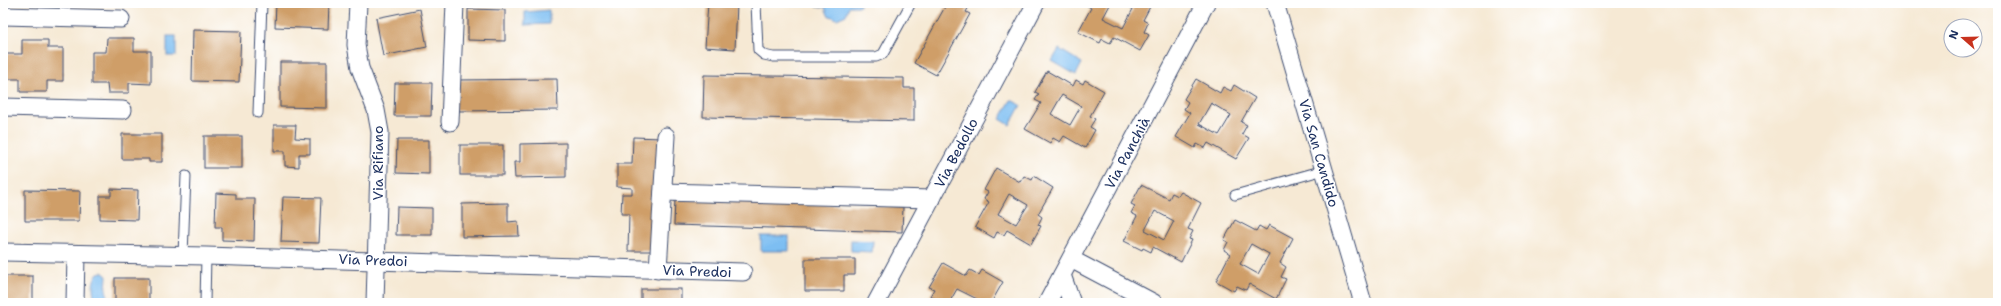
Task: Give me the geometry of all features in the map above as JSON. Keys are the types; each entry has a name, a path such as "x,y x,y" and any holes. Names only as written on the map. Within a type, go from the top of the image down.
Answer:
{"street":[{"name":"Via Rifiano","path":"358,3 356,45 360,68 376,110 380,132 375,303"},
{"path":"450,122 455,3"},
{"name":"Via Bedollo","path":"876,303 1036,3"},
{"name":"Via Panchià","path":"1047,303 1206,3"},
{"name":"Via San Candido","path":"1275,3 1363,303"},
{"path":"3,16 121,19"},
{"path":"3,107 123,110"},
{"path":"658,270 666,136"},
{"path":"663,192 932,199"},
{"name":"Via Predoi","path":"3,252 376,260 743,272"},
{"path":"75,303 76,254"},
{"path":"1071,259 1154,303"},
{"path":"1062,275 1072,303"}],"lane":[{"path":"258,112 262,3"},
{"path":"756,3 756,43 758,50 764,55 774,57 876,57 883,54 911,3"},
{"path":"1235,195 1324,170"},
{"path":"183,255 186,176"},
{"path":"205,303 206,256"}],"water":[{"path":"816,3 860,3 860,6 849,6 846,15 837,19 828,15 825,7 816,7"},
{"path":"549,10 549,24 525,25 525,12"},
{"path":"167,36 176,36 176,56 167,56"},
{"path":"1059,49 1082,63 1076,75 1052,61"},
{"path":"1011,100 1021,105 1010,125 1000,119"},
{"path":"761,236 789,236 789,251 761,251"},
{"path":"851,240 873,241 872,252 851,251"},
{"path":"102,272 107,276 106,290 110,303 97,303 94,296 94,280 98,273"}],"building":[{"path":"276,3 329,3 328,29 275,27"},
{"path":"708,3 737,4 735,49 705,47"},
{"path":"943,3 971,3 966,12 970,14 936,75 914,63 946,5"},
{"path":"1087,3 1111,3 1103,18 1123,28 1133,9 1121,3 1152,3 1143,20 1148,23 1144,32 1149,35 1140,51 1114,37 1110,43 1102,39 1100,43 1078,32 1091,8 1086,5"},
{"path":"420,9 427,47 383,56 376,18"},
{"path":"468,9 505,10 505,41 468,40"},
{"path":"193,30 241,31 239,82 192,81"},
{"path":"107,38 134,38 134,51 151,51 151,84 129,83 129,93 108,93 107,84 92,84 92,52 106,52"},
{"path":"22,40 48,40 48,48 63,48 63,81 47,81 47,92 20,92 20,79 4,79 4,54 22,54"},
{"path":"280,62 327,62 327,108 280,107"},
{"path":"1047,71 1073,86 1076,80 1083,84 1085,80 1104,91 1090,116 1095,119 1090,127 1095,130 1085,148 1064,136 1060,142 1053,138 1050,143 1025,129 1041,103 1035,100 1039,94 1035,92","holes":["1062,95 1081,106 1070,125 1051,114"]},
{"path":"704,75 904,78 904,88 914,88 914,121 703,117"},
{"path":"557,79 558,110 456,111 456,80"},
{"path":"1196,79 1220,93 1223,87 1231,91 1234,85 1255,98 1241,122 1247,125 1242,134 1249,138 1236,159 1208,143 1205,148 1197,144 1195,148 1176,137 1190,113 1184,109 1188,102 1184,99","holes":["1211,103 1231,115 1219,135 1199,124"]},
{"path":"395,83 432,83 431,116 394,116"},
{"path":"274,125 296,125 295,138 310,139 310,154 299,154 299,167 285,166 285,151 274,151"},
{"path":"122,134 162,134 162,162 149,162 149,159 122,159"},
{"path":"204,136 242,136 242,168 204,168"},
{"path":"633,137 661,138 657,251 628,251 629,214 621,214 622,194 632,194 632,188 617,187 617,164 632,164"},
{"path":"397,140 429,140 429,174 396,173"},
{"path":"566,143 566,177 515,178 514,162 520,162 520,144"},
{"path":"460,145 503,145 503,175 460,175"},
{"path":"996,168 1020,182 1024,176 1032,180 1034,176 1053,188 1038,214 1042,217 1038,225 1041,226 1031,244 1007,230 1004,235 997,232 994,238 975,227 989,202 984,199 988,192 984,190","holes":["1009,194 1028,205 1016,224 998,214"]},
{"path":"1141,185 1169,199 1172,193 1178,196 1181,192 1201,203 1188,229 1193,231 1189,239 1192,240 1181,262 1153,247 1151,252 1143,248 1142,250 1124,241 1137,216 1131,213 1135,206 1131,204","holes":["1155,211 1174,221 1164,240 1145,230"]},
{"path":"111,189 138,190 137,220 100,219 100,196 111,196"},
{"path":"25,190 80,191 79,221 25,221"},
{"path":"216,193 236,194 236,199 255,199 254,241 222,240 222,227 215,227"},
{"path":"283,197 321,198 319,243 281,242"},
{"path":"675,199 903,207 902,232 674,225"},
{"path":"508,203 508,222 518,221 519,236 462,237 462,204"},
{"path":"397,207 432,208 432,235 396,235"},
{"path":"1235,220 1256,231 1259,226 1266,230 1269,225 1293,238 1280,263 1286,267 1281,277 1286,279 1276,299 1249,284 1246,290 1237,286 1234,291 1216,281 1230,254 1224,250 1228,242 1224,240","holes":["1251,244 1269,254 1258,274 1240,264"]},
{"path":"805,259 855,259 855,275 844,275 844,291 805,291"},
{"path":"943,263 966,276 970,270 979,275 982,270 1003,282 991,303 975,303 977,299 957,289 949,303 934,303 936,299 930,296 934,289 929,287"},
{"path":"3,276 33,276 33,303 3,303"},
{"path":"115,278 149,278 149,303 115,303"},
{"path":"641,289 681,289 681,303 641,303"}]}
